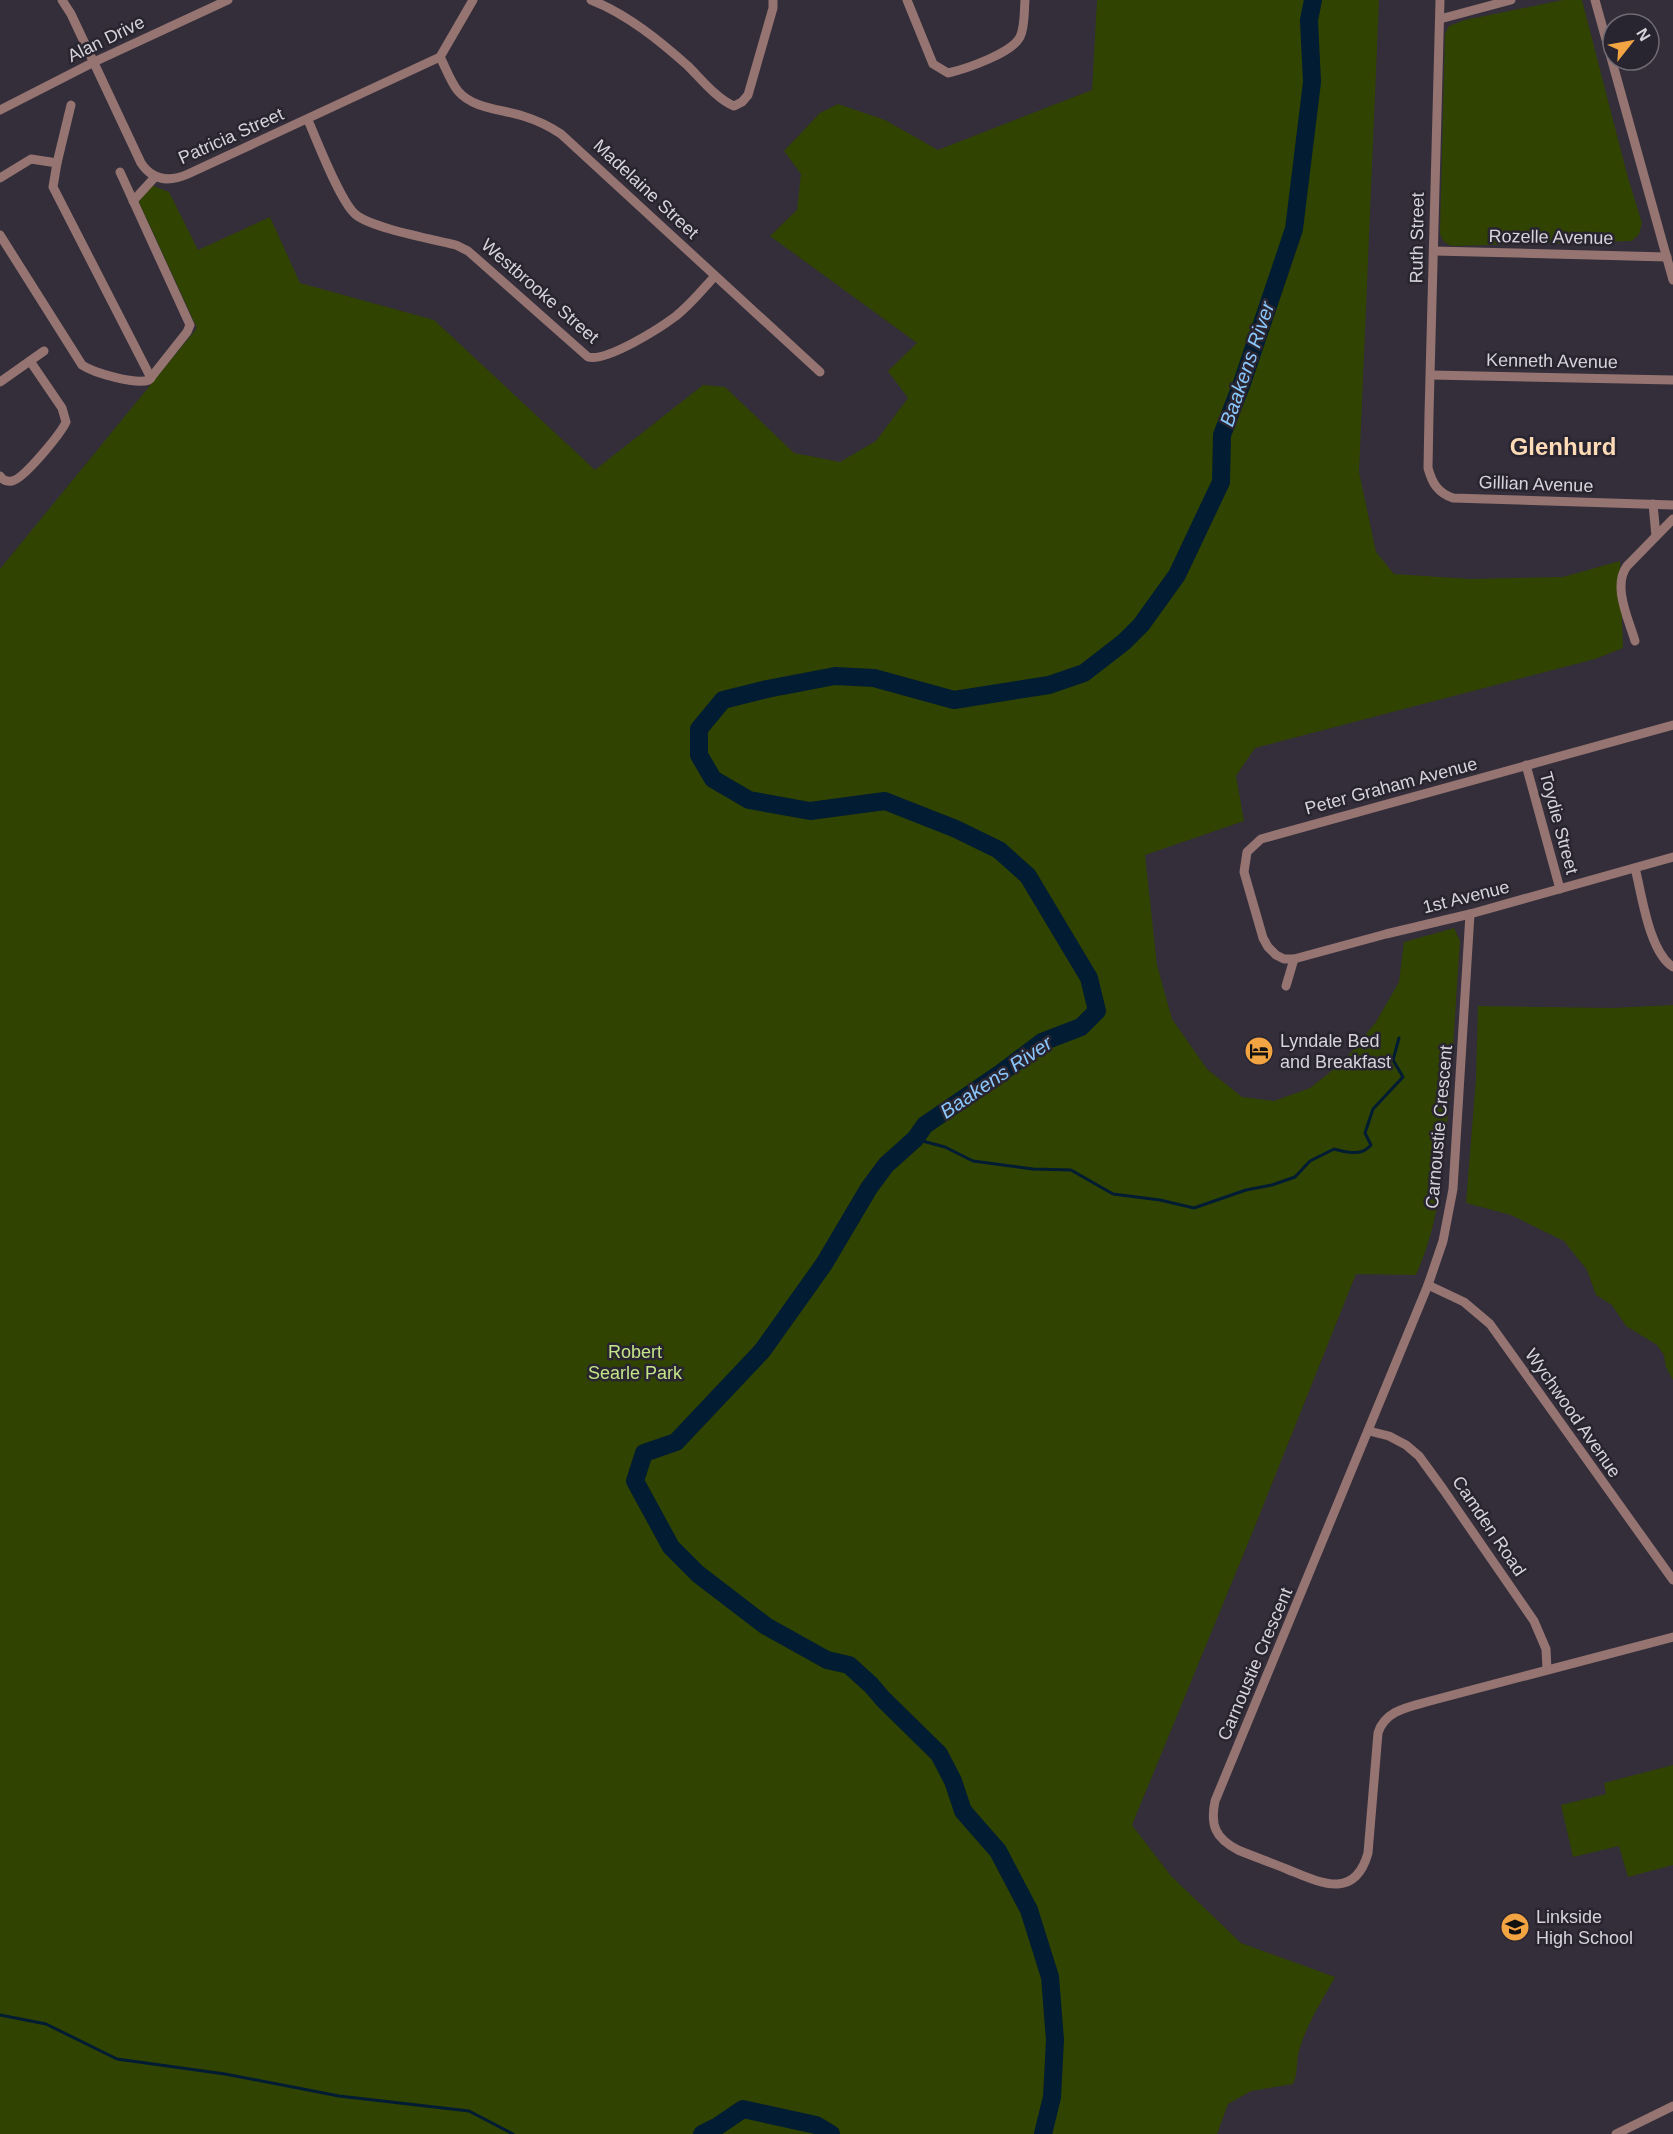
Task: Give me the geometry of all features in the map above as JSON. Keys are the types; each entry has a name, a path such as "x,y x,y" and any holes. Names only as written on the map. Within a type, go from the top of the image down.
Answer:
{"street":[{"path":"62,0 141,163 155,177 133,201"},
{"name":"Alan Drive","path":"0,110 94,62 228,0"},
{"path":"440,57 474,0"},
{"path":"591,0 623,16 677,56 734,106 748,95 773,8 773,0"},
{"path":"907,0 933,64 948,73 961,70 1010,48 1017,42 1024,21 1025,0"},
{"name":"Ruth Street","path":"1430,476 1428,468 1440,0"},
{"path":"1440,19 1511,0"},
{"path":"1596,0 1673,280"},
{"name":"Patricia Street","path":"155,177 180,178 440,57"},
{"name":"Madelaine Street","path":"440,57 452,82 466,99 521,115 561,134 820,372"},
{"path":"71,105 53,183 55,191 151,378"},
{"name":"Westbrooke Street","path":"308,120 352,212 370,222 456,245 468,251 588,357 597,358 609,355 675,317 716,276"},
{"path":"0,178 31,159 57,163"},
{"path":"0,235 82,365 93,371 141,382 151,378 190,325 120,172"},
{"name":"Rozelle Avenue","path":"1434,251 1667,257"},
{"path":"0,382 44,351"},
{"path":"0,476 9,482 20,477 66,422 62,408 30,361"},
{"name":"Kenneth Avenue","path":"1431,375 1673,380"},
{"name":"Gillian Avenue","path":"1430,476 1439,491 1453,498 1673,505"},
{"path":"1653,504 1656,536"},
{"path":"1635,641 1622,593 1622,576 1627,566 1673,519"},
{"name":"Peter Graham Avenue","path":"1294,959 1284,959 1276,955 1263,939 1244,872 1245,857 1254,844 1268,837 1673,725"},
{"name":"Toydie Street","path":"1526,765 1560,889"},
{"name":"1st Avenue","path":"1294,959 1470,914 1673,857"},
{"path":"1635,868 1655,945 1664,960 1673,967"},
{"name":"Carnoustie Crescent","path":"1470,914 1453,1189 1443,1241 1428,1285 1369,1431 1215,1801 1212,1817 1219,1836 1238,1850 1323,1884 1347,1881 1362,1870 1368,1853 1378,1733 1386,1719 1396,1711 1673,1637"},
{"path":"1286,986 1294,959"},
{"name":"Wychwood Avenue","path":"1428,1285 1464,1302 1490,1324 1673,1580"},
{"name":"Camden Road","path":"1369,1431 1389,1436 1406,1445 1419,1456 1534,1621 1546,1649 1546,1670"},
{"path":"1616,2134 1673,2106"}],"green space":[{"name":"Robert Searle Park","path":"1097,0 1379,0 1359,472 1376,552 1394,574 1470,579 1563,577 1620,561 1623,648 1595,659 1255,748 1236,776 1244,821 1145,855 1157,965 1172,1019 1207,1069 1242,1097 1274,1101 1310,1088 1343,1062 1376,1022 1399,982 1404,942 1454,928 1460,941 1442,1171 1434,1222 1423,1257 1416,1275 1356,1274 1132,1825 1171,1876 1241,1943 1335,1977 1306,2032 1299,2051 1293,2084 1251,2091 1228,2104 1217,2134 0,2134 0,569 197,328 139,202 151,185 169,192 198,250 270,217 300,283 434,320 595,470 703,385 725,387 794,453 840,462 876,441 908,398 888,371 917,343 770,236 797,210 801,174 784,151 820,113 838,104 885,120 938,150 1092,90"},
{"path":"1563,0 1582,0 1628,178 1642,223 1639,234 1632,241 1453,246 1448,244 1440,233 1445,34 1449,26 1465,20"},
{"path":"1673,1005 1673,1380 1666,1367 1664,1355 1657,1345 1626,1326 1612,1305 1596,1295 1587,1270 1564,1241 1511,1215 1466,1203 1476,1079 1478,1006 1612,1008"},
{"path":"1673,1765 1673,1865 1628,1877 1619,1846 1573,1857 1561,1805 1606,1794 1604,1783"}],"waterway":[{"name":"Baakens River","path":"1043,2134 1052,2097 1055,2040 1050,1977 1029,1910 998,1851 963,1811 953,1781 939,1754 849,1665 827,1660 766,1626 698,1574 671,1547 635,1481 644,1453 676,1442 762,1351 824,1264 869,1188 886,1165 915,1139 925,1125 1042,1042 1081,1027 1097,1011 1089,978 1028,876 999,850 956,829 885,801 810,811 749,800 713,779 699,755 699,729 723,700 835,676 874,678 954,700 1049,685 1084,673 1124,642 1141,625 1177,575 1221,482 1222,435 1294,229 1312,82 1309,20 1313,0"},
{"path":"915,1139 945,1147 973,1161 1033,1169 1071,1170 1113,1194 1160,1200 1194,1208 1246,1190 1272,1185 1295,1177 1310,1161 1334,1149 1354,1153 1367,1149 1371,1145 1365,1133 1373,1109 1403,1077 1393,1060 1399,1038"},
{"path":"0,2015 46,2024 117,2059 225,2074 339,2096 469,2111 513,2134"},
{"name":"Baakens River","path":"702,2134 743,2109 816,2125 831,2134"}],"place":[{"name":"Lyndale Bed and Breakfast","path":"1259,1051"},
{"name":"Linkside High School","path":"1515,1927"}],"district":[{"name":"Glenhurd","path":"1563,447"}]}
